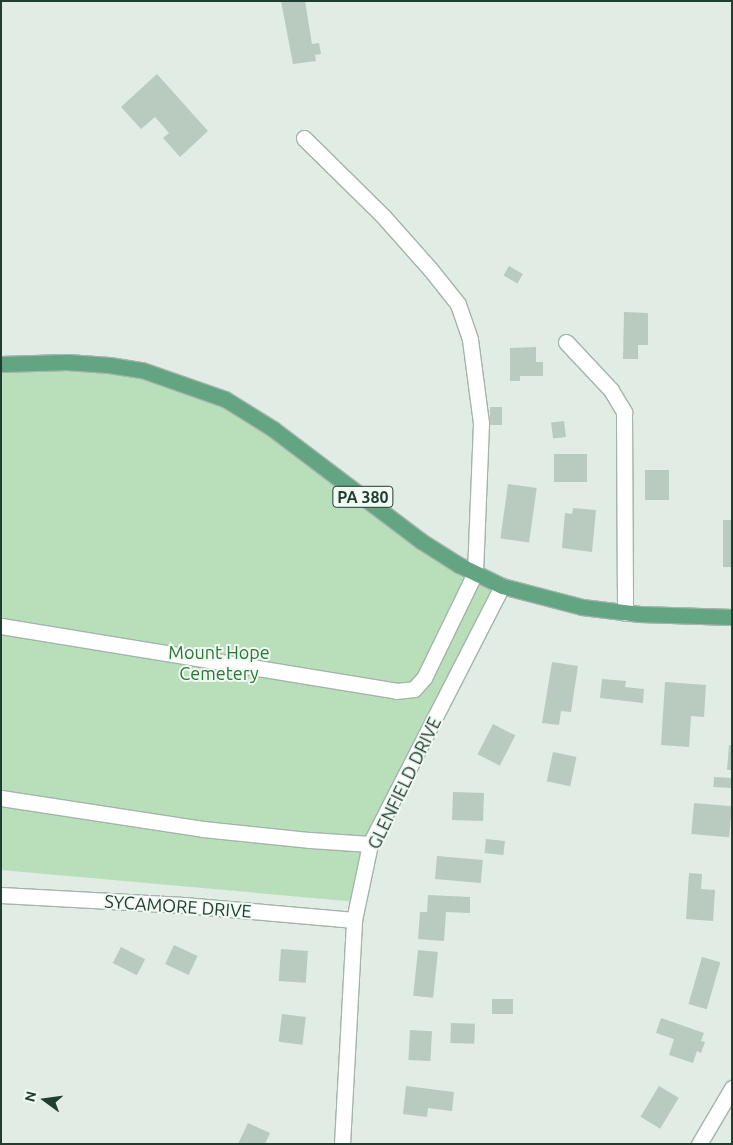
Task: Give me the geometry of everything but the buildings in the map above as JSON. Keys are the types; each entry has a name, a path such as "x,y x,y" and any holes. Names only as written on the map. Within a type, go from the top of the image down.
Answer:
{"main road":[{"name":"PA 380","path":"1,364 67,362 117,366 142,370 225,399 273,429 421,541 502,586 582,607 625,613 732,618"}],"street":[{"path":"1,626 396,691 414,689 424,678 475,572 481,423 470,339 458,304 431,270 389,223 304,138"},
{"path":"566,342 611,390 624,412 625,613"},
{"name":"GLENFIELD DRIVE","path":"342,1144 354,920 370,844 502,586"},
{"path":"1,798 203,829 370,844"},
{"name":"SYCAMORE DRIVE","path":"1,895 184,905 354,920"},
{"path":"699,1144 732,1088"}],"green space":[{"name":"Mount Hope Cemetery","path":"1,365 109,365 225,399 421,541 502,586 370,844 358,902 1,870"}]}
